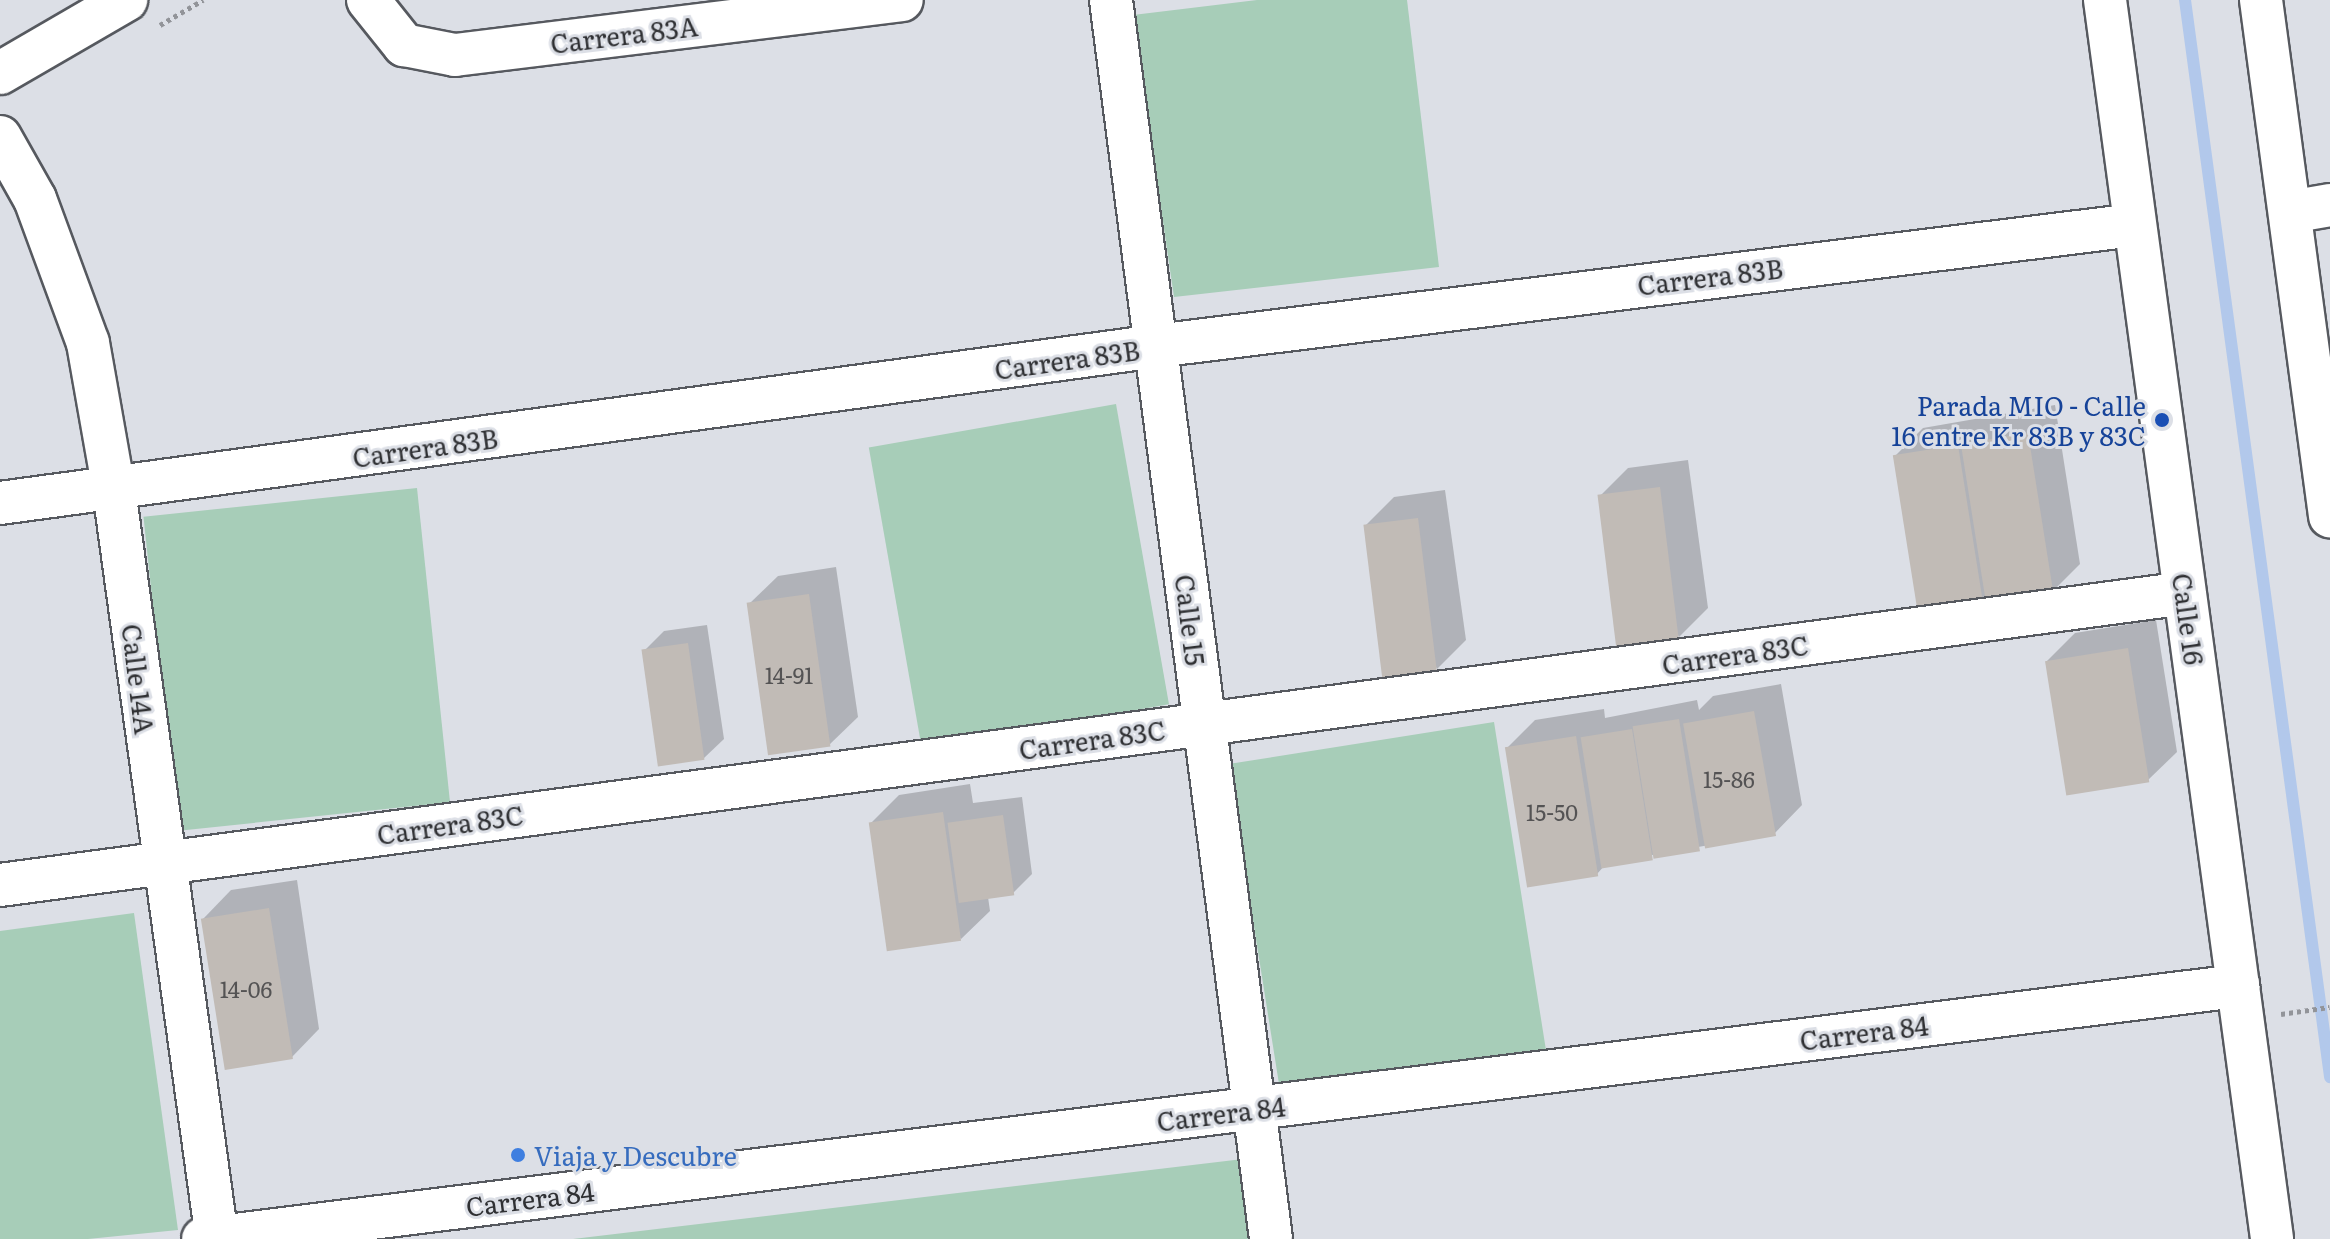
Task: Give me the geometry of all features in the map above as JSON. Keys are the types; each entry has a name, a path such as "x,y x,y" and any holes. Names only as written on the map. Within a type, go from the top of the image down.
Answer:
{"street":[{"path":"0,73 126,0"},
{"name":"Carrera 83A","path":"368,0 404,45 455,55 821,5 902,0"},
{"name":"Calle 15","path":"1111,0 1271,1239"},
{"name":"Calle 16","path":"2105,0 2272,1239"},
{"path":"2261,0 2310,208 2330,516"},
{"name":"Calle 14A","path":"0,137 35,199 69,279 88,343 114,490 212,1238"},
{"name":"Carrera 83B","path":"0,503 114,490 1156,346 2135,225"},
{"name":"Carrera 83C","path":"0,885 2185,593"},
{"name":"Carrera 84","path":"212,1238 2238,986"}],"path":[{"path":"2268,1015 2330,1007"}],"green space":[{"path":"1257,0 1407,0 1439,267 1174,297 1133,15"},
{"path":"1116,404 1169,704 922,748 869,448"},
{"path":"417,488 450,802 177,831 144,517"},
{"path":"1494,722 1548,1062 1282,1104 1228,764"},
{"path":"134,913 178,1230 88,1239 0,1239 0,931"},
{"path":"1243,1159 1255,1239 573,1239"}],"building":[{"path":"2028,433 2053,594 1986,605 1961,444"},
{"path":"1958,445 1983,602 1918,612 1893,455"},
{"path":"1660,487 1679,639 1616,647 1597,495"},
{"path":"1418,518 1437,671 1382,678 1363,525"},
{"path":"809,594 830,747 768,755 747,603"},
{"path":"688,643 704,760 658,766 641,650"},
{"path":"2128,648 2149,782 2066,795 2045,661"},
{"path":"1754,711 1776,836 1705,849 1683,724"},
{"path":"1679,719 1700,851 1654,859 1633,726"},
{"path":"1632,729 1653,860 1601,868 1581,737"},
{"path":"1576,736 1598,876 1527,888 1505,747"},
{"path":"943,812 961,941 887,951 869,822"},
{"path":"1003,815 1014,895 959,903 948,823"},
{"path":"269,908 293,1059 225,1070 201,919"}],"waterway":[{"path":"2185,0 2330,1077"}],"place":[{"name":"Parada MIO - Calle 16 entre Kr 83B y 83C","path":"2162,420"},
{"name":"Viaja y Descubre","path":"518,1155"}]}
